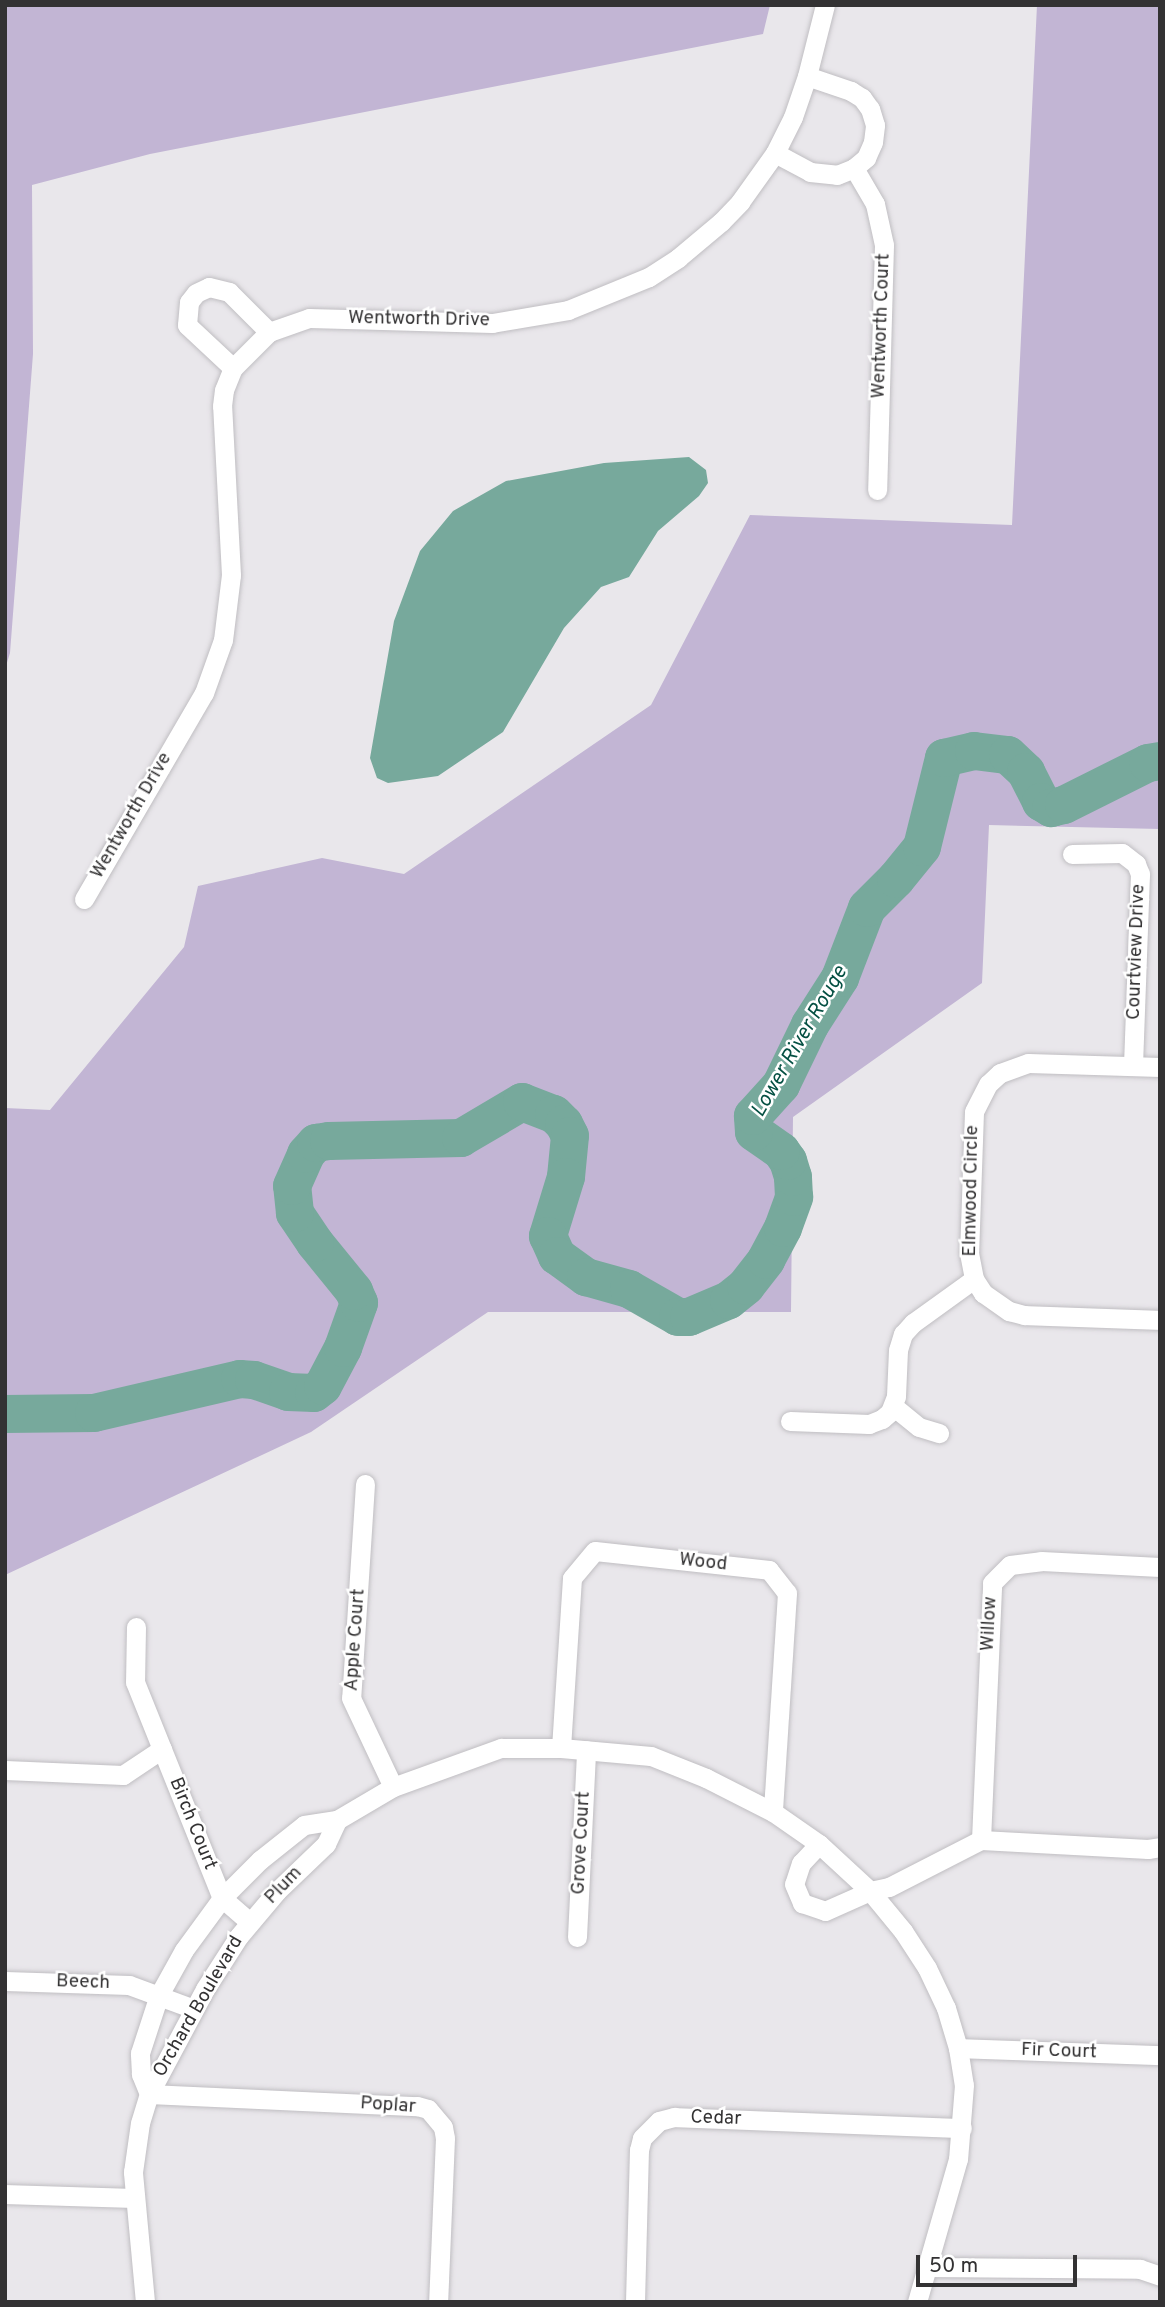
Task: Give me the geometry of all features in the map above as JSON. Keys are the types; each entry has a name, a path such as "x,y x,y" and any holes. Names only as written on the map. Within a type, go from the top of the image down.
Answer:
{"street":[{"name":"Wentworth Drive","path":"84,899 204,693 223,640 231,575 222,406 224,390 233,368 268,332 285,324 325,317 492,323 540,317 596,301 649,277 701,241 740,202 775,153 793,117 807,76 825,5"},
{"path":"775,153 820,175 837,175 854,168 866,158 873,142 875,125 870,109 851,91 807,76"},
{"name":"Wentworth Court","path":"854,168 875,204 884,245 877,490"},
{"path":"233,368 187,325 188,302 196,292 209,287 229,292 268,332"},
{"name":"Courtview Drive","path":"1072,854 1122,853 1136,864 1140,874 1133,1066"},
{"name":"Elmwood Circle","path":"1160,1067 1028,1063 1000,1073 988,1084 974,1112 969,1252 974,1279 995,1303 1024,1315 1160,1320"},
{"path":"790,1421 869,1424 882,1419 893,1406 898,1350 903,1334 913,1323 974,1279"},
{"path":"893,1406 919,1427 939,1433"},
{"name":"Apple Court","path":"365,1484 351,1698 393,1787"},
{"name":"Wood","path":"561,1748 572,1578 595,1551 769,1570 787,1593 773,1812"},
{"name":"Willow","path":"981,1840 992,1583 1010,1565 1041,1561 1160,1567"},
{"name":"Birch Court","path":"136,1627 135,1682 222,1898"},
{"name":"Orchard Boulevard","path":"149,2094 141,2074 140,2053 159,1995 184,1950 222,1898 260,1860 304,1825 337,1820 393,1787 501,1748 561,1748 651,1756 706,1777 773,1812 819,1844 870,1891 903,1931 927,1968 946,2008 958,2048 964,2085 962,2129 952,2188 926,2267 918,2302"},
{"name":"Birch Court","path":"5,1770 123,1774 162,1749"},
{"name":"Grove Court","path":"577,1937 586,1750"},
{"name":"Plum","path":"222,1898 250,1922 326,1844 337,1820"},
{"path":"819,1844 801,1863 794,1884 802,1903 825,1912 870,1891 889,1887 981,1840 1149,1849 1160,1847"},
{"name":"Orchard Boulevard","path":"145,2302 134,2198 135,2147 149,2094 194,2009 250,1922"},
{"name":"Beech","path":"5,1980 129,1985 194,2009"},
{"name":"Fir Court","path":"958,2048 1160,2055"},
{"name":"Poplar","path":"149,2094 417,2106 428,2109 443,2127 445,2138 438,2302"},
{"name":"Cedar","path":"635,2302 639,2150 649,2128 659,2121 674,2117 962,2129"},
{"path":"5,2194 134,2198"},
{"path":"926,2267 1140,2269 1160,2276"}],"shaded area":[{"path":"5,5 770,5 763,34 150,154 32,185 33,354 10,653 5,669"},
{"path":"1037,5 1160,5 1160,829 989,825 982,983 793,1117 791,1312 488,1312 311,1432 5,1575 5,1108 50,1110 184,947 198,886 322,858 404,874 651,705 750,515 1012,525"},
{"path":"689,457 706,470 708,483 699,496 658,531 629,577 601,587 564,628 503,732 438,776 388,783 377,778 370,758 394,621 420,551 453,511 506,481 604,463"}],"waterway":[{"name":"Lower River Rouge","path":"5,1414 94,1413 240,1379 254,1380 288,1392 314,1393 323,1386 343,1348 359,1303 354,1291 315,1243 295,1213 292,1186 306,1154 316,1143 329,1141 461,1138 522,1102 554,1114 564,1124 570,1136 566,1177 548,1236 557,1256 586,1277 629,1289 678,1317 689,1317 729,1300 746,1286 766,1260 783,1228 794,1197 793,1177 788,1161 781,1151 754,1132 753,1116 781,1085 810,1025 840,978 867,908 896,879 922,847 944,758 974,751 1008,755 1026,772 1041,802 1051,808 1064,805 1148,763 1160,761"}]}
